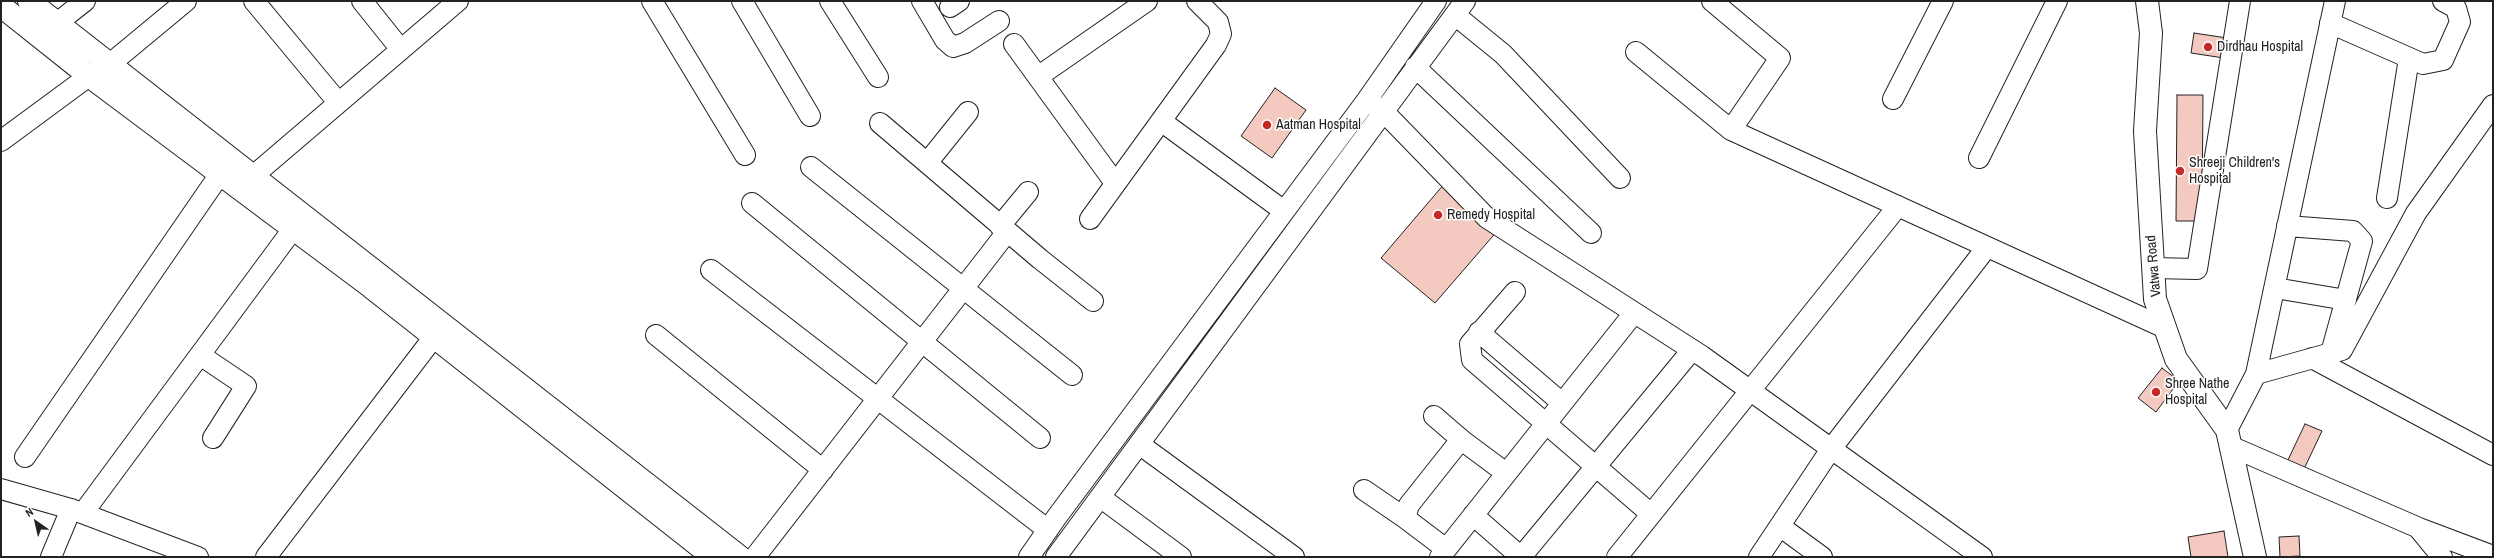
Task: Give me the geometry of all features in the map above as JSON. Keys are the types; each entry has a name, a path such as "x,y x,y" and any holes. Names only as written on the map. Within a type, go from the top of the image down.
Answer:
{"main road":[{"path":"29,1 253,176 438,332 713,557"},
{"name":"Vatwa Road","path":"2147,1 2151,33 2145,131 2155,299 2176,359 2229,438 2254,557"},
{"path":"1,6 89,76 293,229 371,287 438,332 740,557"}],"street":[{"path":"57,23 85,1"},
{"path":"1,142 89,76 110,64 186,1"},
{"path":"254,1 332,94"},
{"path":"362,1 394,41"},
{"path":"253,176 458,1"},
{"path":"652,1 745,155"},
{"path":"742,1 810,116"},
{"path":"830,1 878,77"},
{"path":"922,1 945,40 953,47 964,43 999,21"},
{"path":"1039,76 1147,1"},
{"path":"1090,219 1216,45 1221,34 1218,22 1197,1"},
{"path":"1029,557 1367,100 1436,1"},
{"path":"1712,1 1780,58 1731,130"},
{"path":"1892,98 1943,1"},
{"path":"1979,158 2058,1"},
{"path":"2153,268 2197,269 2240,1"},
{"path":"2335,1 2256,374 2229,438 2419,528 2493,556"},
{"path":"2330,23 2423,64 2443,60 2460,22 2456,8 2443,1"},
{"path":"1056,557 1385,113 1415,67 1460,8 1620,178"},
{"path":"1014,44 1039,76 1115,183"},
{"path":"1636,52 1731,130 2165,328"},
{"path":"2387,198 2409,58"},
{"path":"1415,67 1591,233"},
{"path":"1367,100 1385,113 1486,218 1692,350 1982,557"},
{"path":"2256,374 2342,350 2416,214 2493,104"},
{"path":"927,163 968,112"},
{"path":"1161,121 1284,211"},
{"path":"880,123 1004,229 1093,301"},
{"path":"811,167 1072,375"},
{"path":"25,457 220,174"},
{"path":"755,557 963,289 1028,192"},
{"path":"752,203 1040,438"},
{"path":"1622,555 1651,514 1749,390 1898,206"},
{"path":"2287,226 2353,231 2362,241 2346,300 2321,356"},
{"path":"51,557 77,511 200,355 293,229"},
{"path":"1759,557 1781,527 1831,448 1987,247"},
{"path":"711,270 1048,530"},
{"path":"2275,288 2346,300"},
{"path":"1515,292 1470,344 1472,360 1594,467 1651,514"},
{"path":"1364,490 1405,518 1443,553 1634,313"},
{"path":"266,557 438,332"},
{"path":"1479,332 1562,403"},
{"path":"656,335 823,470"},
{"path":"1473,515 1521,557 1692,350"},
{"path":"200,355 246,386 213,438"},
{"path":"2321,356 2493,454"},
{"path":"1434,416 1506,473"},
{"path":"1405,518 1409,505 1463,440"},
{"path":"1139,444 1294,557"},
{"path":"1,489 77,511 158,550 198,557"},
{"path":"1100,497 1181,557"},
{"path":"1781,527 1822,557"},
{"path":"2419,528 2442,557"}],"building":[{"path":"2194,33 2227,38 2224,58 2191,53"},
{"path":"1275,88 1306,110 1272,158 1241,136"},
{"path":"2177,95 2203,95 2202,221 2176,221"},
{"path":"1445,183 1499,229 1435,303 1381,258"},
{"path":"2162,368 2179,381 2156,412 2138,398"},
{"path":"2305,424 2322,431 2304,469 2287,462"},
{"path":"2224,531 2228,557 2191,557 2188,537"},
{"path":"2299,536 2300,556 2280,557 2279,537"}],"place":[{"name":"Dirdhau Hospital","path":"2208,47"},
{"name":"Aatman Hospital","path":"1267,125"},
{"name":"Shreeji Children's Hospital","path":"2180,171"},
{"name":"Remedy Hospital","path":"1438,215"},
{"name":"Shree Nathe Hospital","path":"2156,392"}]}
